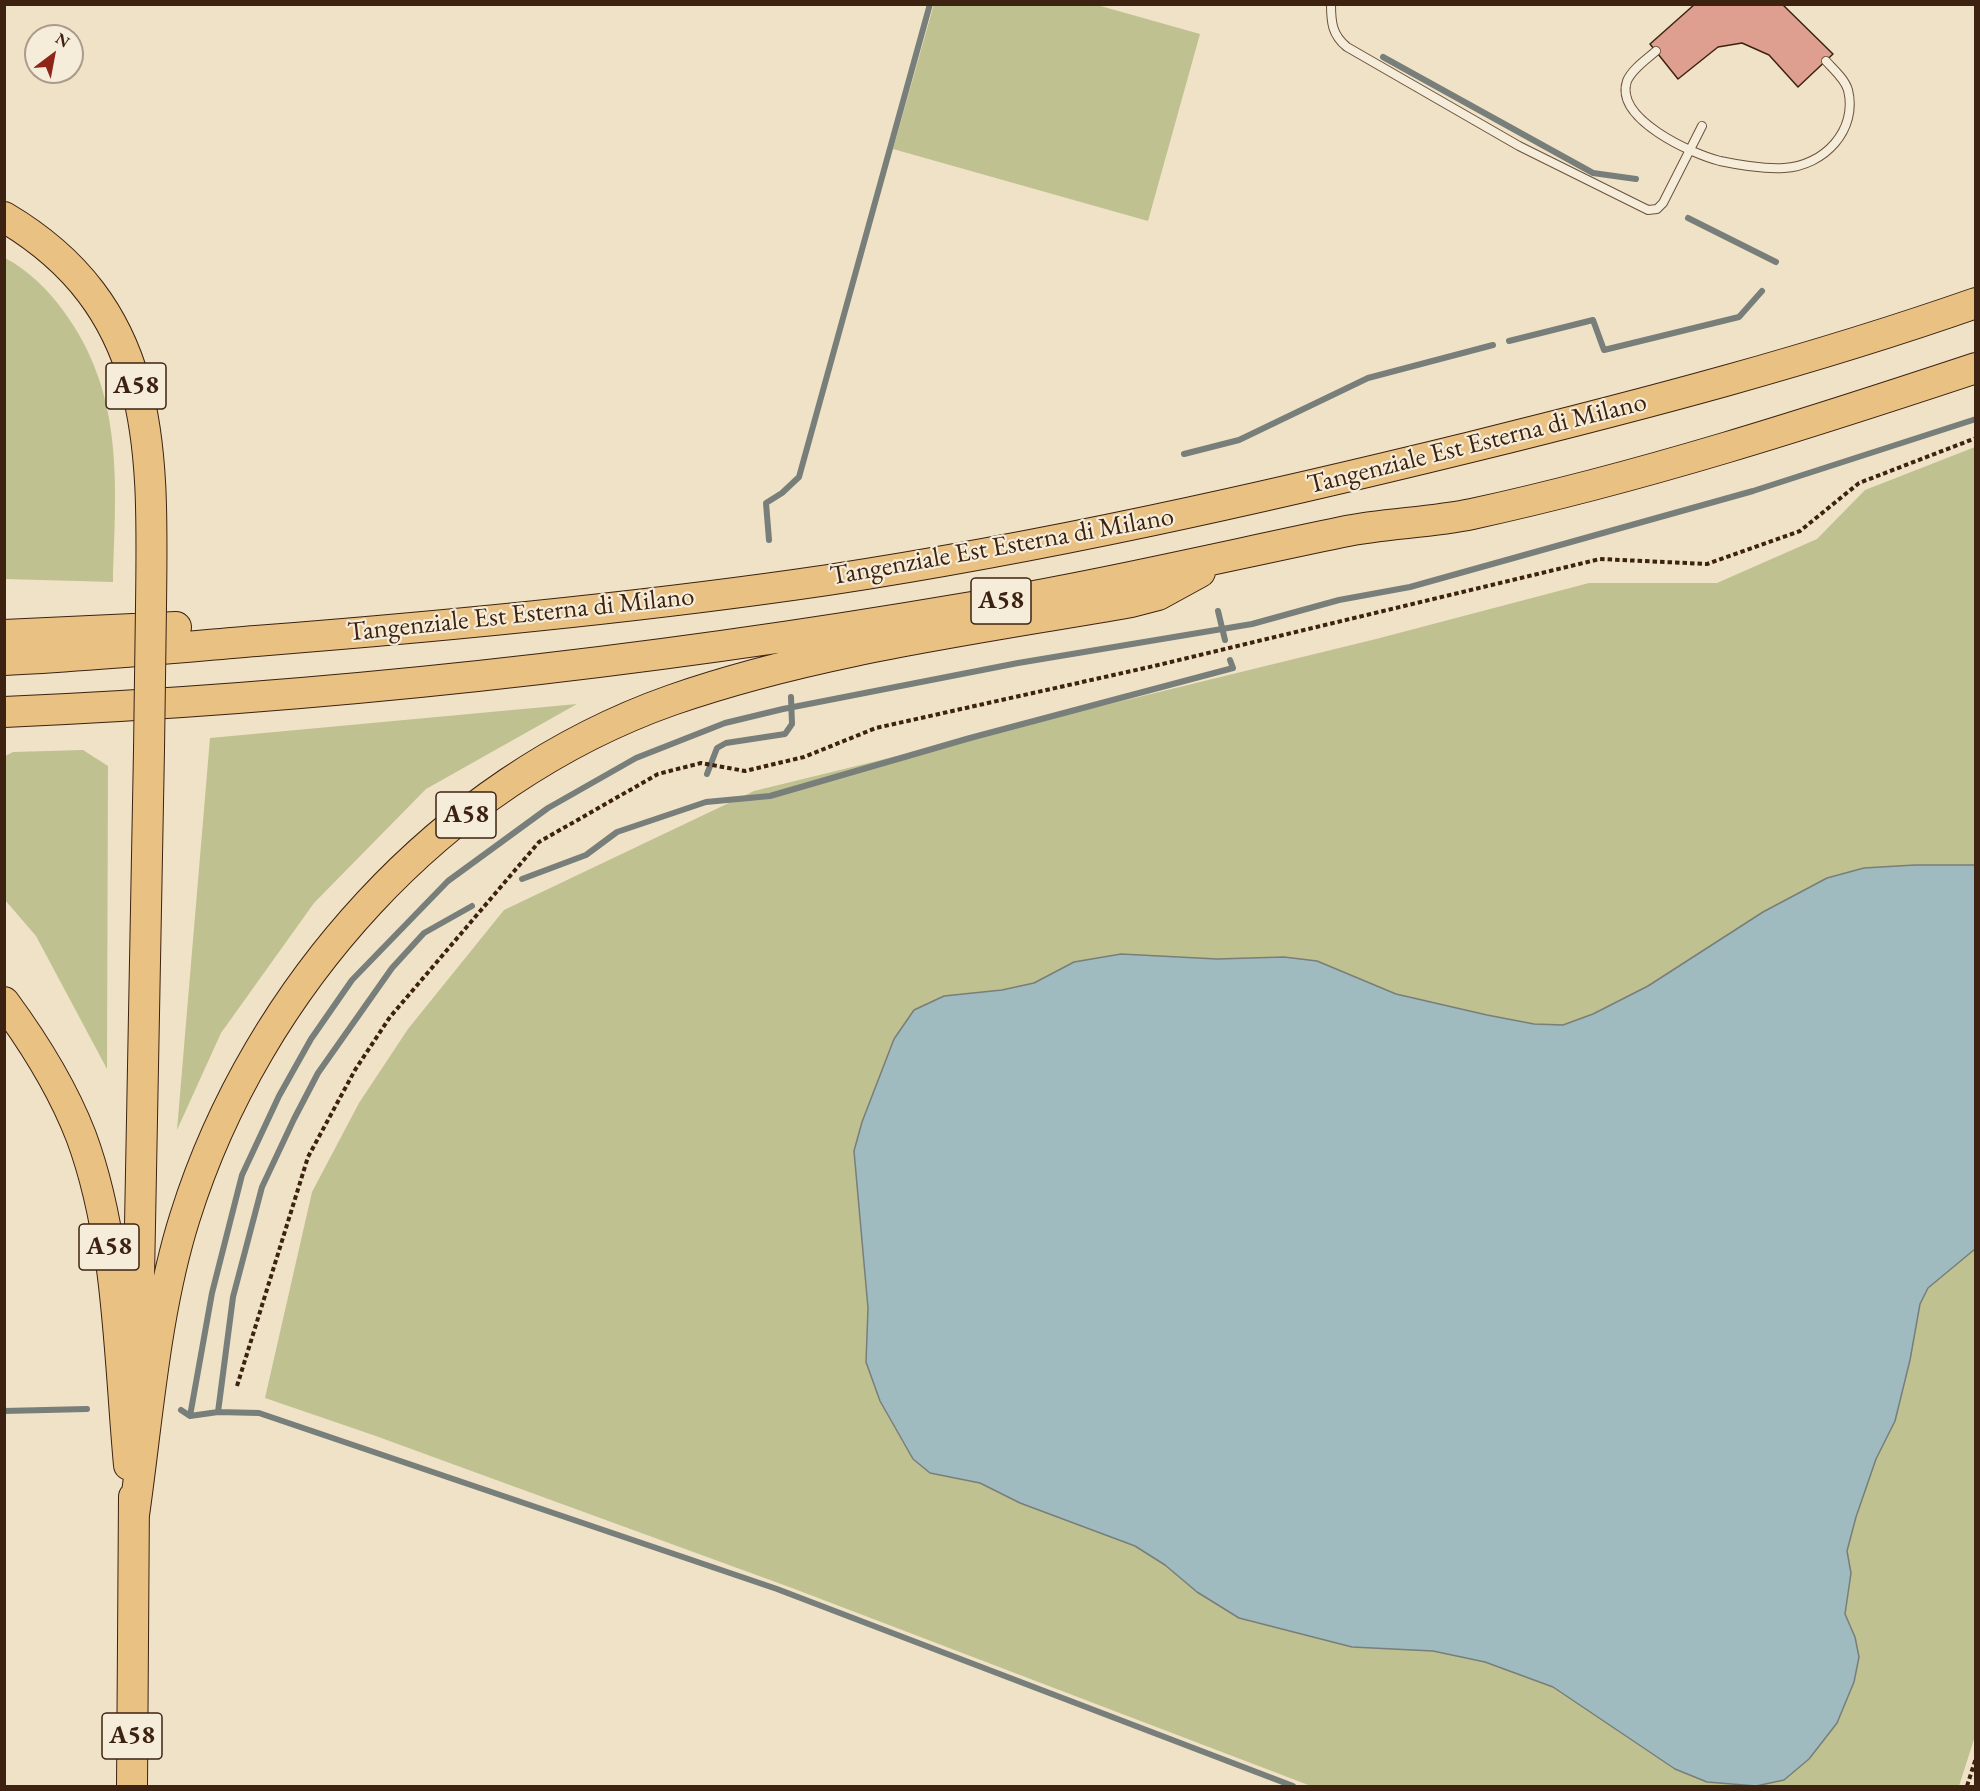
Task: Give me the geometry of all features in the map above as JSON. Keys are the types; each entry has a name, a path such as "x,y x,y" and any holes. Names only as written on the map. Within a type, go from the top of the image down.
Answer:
{"highway":[{"name":"A58","path":"4,218 32,234 67,263 96,298 116,331 132,367 143,415 150,463 151,606 134,1515 132,1786"},
{"name":"Tangenziale Est Esterna di Milano","path":"4,660 416,629 608,609 828,580 1036,544 1436,456 1630,407 1856,344 1976,303"},
{"name":"Tangenziale Est Esterna di Milano","path":"4,712 234,698 595,662 968,608 1216,561 1348,531 1468,515 1826,418 1976,368"},
{"name":"A58","path":"134,1515 171,1266 197,1180 224,1116 256,1055 298,988 382,887 434,839 487,799 546,761 611,725 669,701 736,680 818,660 1131,602 1158,595 1181,585 1216,561"},
{"name":"A58","path":"4,635 217,625 416,629"},
{"name":"A58","path":"4,1002 29,1035 58,1085 81,1137 96,1187 108,1240 134,1515"}],"lane":[{"path":"1331,4 1333,30 1338,40 1347,47 1519,146 1648,210 1657,209 1669,194 1702,126"},
{"path":"1656,51 1631,74 1627,82 1629,104 1646,125 1664,137 1720,161 1785,168 1822,154 1841,139 1849,113 1848,90 1826,61"}],"path":[{"path":"237,1386 308,1157 355,1071 390,1017 539,842 658,774 701,763 745,771 804,757 876,728 1154,666 1600,559 1707,564 1800,531 1859,483 1976,438"},
{"path":"1967,1786 1976,1758"}],"green space":[{"path":"934,4 1097,5 1200,34 1148,221 893,149"},
{"path":"5,258 29,274 62,309 82,341 97,373 107,406 115,474 113,582 5,579"},
{"path":"1975,447 1976,1733 1959,1786 1311,1786 792,1588 373,1435 265,1398 312,1192 359,1103 408,1029 504,910 754,791 1376,639 1589,583 1717,583 1817,539 1865,490"},
{"path":"577,704 426,789 314,903 221,1033 177,1130 210,738"},
{"path":"83,750 108,766 107,1069 36,936 5,900 5,756 13,752"}],"water":[{"path":"1975,865 1975,1249 1928,1288 1920,1304 1910,1360 1895,1421 1876,1459 1847,1551 1851,1573 1845,1614 1855,1637 1859,1657 1854,1682 1837,1723 1809,1759 1784,1780 1756,1786 1707,1782 1675,1769 1553,1687 1485,1662 1433,1651 1352,1647 1239,1618 1197,1592 1165,1565 1135,1546 1020,1503 980,1483 930,1473 913,1459 880,1401 866,1362 868,1308 854,1151 862,1122 894,1039 914,1010 944,996 1002,990 1034,983 1074,962 1121,954 1217,959 1284,957 1317,961 1396,994 1534,1024 1563,1025 1593,1014 1648,986 1763,912 1827,878 1864,868"}],"building":[{"path":"1695,4 1782,4 1833,54 1798,87 1769,55 1742,43 1718,47 1678,79 1650,44"}],"waterway":[{"path":"769,540 766,503 782,493 799,477 930,4"},
{"path":"1383,57 1593,173 1636,179"},
{"path":"1688,218 1776,262"},
{"path":"1509,341 1593,320 1604,350 1739,317 1762,291"},
{"path":"1184,454 1239,440 1368,378 1493,345"},
{"path":"190,1416 212,1293 242,1175 279,1096 311,1039 352,980 448,881 548,808 636,758 725,723 783,709 1018,663 1252,624 1339,600 1410,587 1753,491 1976,419"},
{"path":"1218,611 1225,640"},
{"path":"522,879 586,855 617,832 706,802 770,796 970,738 1233,668 1230,660"},
{"path":"707,774 717,748 726,743 785,734 792,724 791,697"},
{"path":"218,1412 233,1297 262,1187 294,1119 318,1073 392,968 424,933 472,906"},
{"path":"4,1411 87,1409"},
{"path":"181,1410 190,1416 218,1412 259,1413 777,1589 1293,1786"}]}
